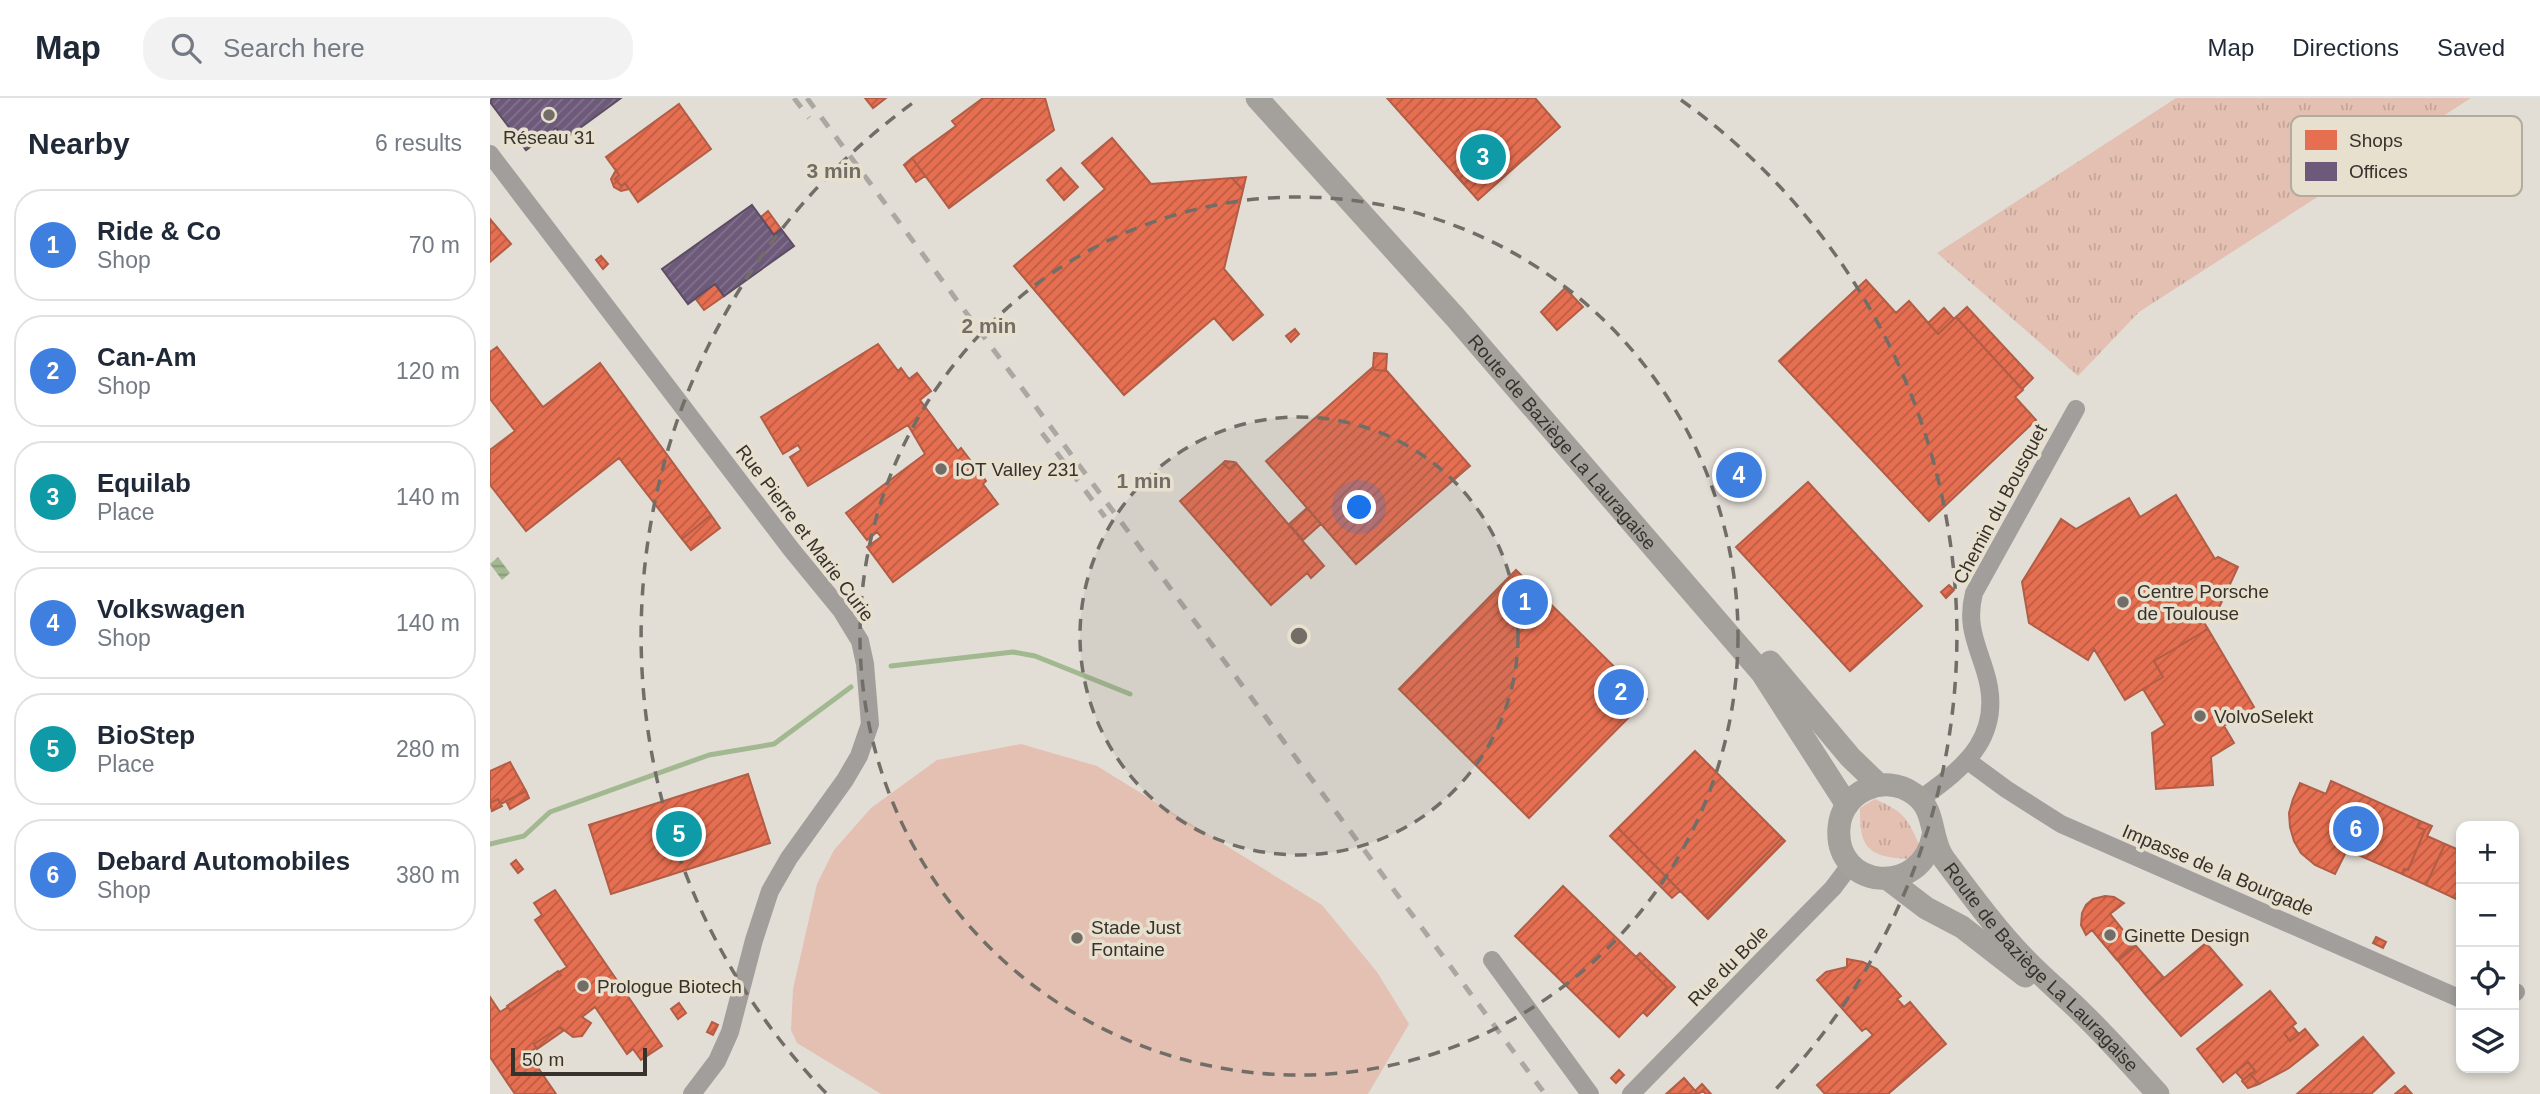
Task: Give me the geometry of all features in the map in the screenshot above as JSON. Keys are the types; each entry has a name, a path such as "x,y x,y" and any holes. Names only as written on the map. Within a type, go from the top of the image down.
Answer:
{"main road":[{"name":"Route de Baziège La Lauragaise","path":"1257,98 1455,317 1762,673 1847,805"},
{"name":"Route de Baziège La Lauragaise","path":"1276,98 1466,307 1850,757 1879,785"},
{"path":"1879,785 1904,788 1920,799 1930,816 1933,836 1931,847 1919,866 1909,873 1888,879 1868,876 1851,864 1844,855 1838,835 1841,814 1847,805 1857,793 1879,785"},
{"name":"Route de Baziège La Lauragaise","path":"1933,836 1941,855 2021,955 2116,1046 2158,1094"},
{"name":"Route de Baziège La Lauragaise","path":"1888,879 1926,908 1962,927 2014,965 2141,1094"}],"street":[{"name":"Rue Pierre et Marie Curie","path":"490,154 611,317 703,432 790,549 841,610 860,641 870,724 859,756 789,858 770,891 730,1032 717,1061 691,1094"},
{"name":"Chemin du Bousquet","path":"1920,799 1968,761 1985,732 1990,698 1986,674 1970,626 1974,593 2076,409"},
{"name":"Impasse de la Bourgade","path":"1968,761 2006,789 2062,824 2456,997"},
{"name":"Rue du Bole","path":"1631,1094 1833,888 1851,864"},
{"path":"1492,960 1590,1094"}],"green space":[{"path":"2176,98 2471,98 2443,116 2291,116 2291,196 2319,196 2139,312 2078,376 1937,253"},
{"name":"Stade Just Fontaine","path":"1021,744 1097,766 1322,905 1377,972 1409,1024 1368,1094 881,1094 797,1043 791,1030 793,989 817,884 834,850 871,808 937,760"},
{"path":"1875,799 1904,816 1911,828 1920,846 1909,859 1876,853 1865,842 1860,808"}],"shaded area":[{"path":"498,557 510,573 502,580 490,564"}],"building: Shops":[{"path":"865,98 886,98 873,108"},
{"path":"983,98 1045,98 1054,130 949,208 912,158 956,126 952,121"},
{"path":"1387,98 1535,98 1560,127 1478,200"},
{"path":"679,104 711,149 638,202 625,183 621,186 615,179 619,175 606,157"},
{"path":"1112,138 1151,184 1232,178 1243,190 1224,269 1263,315 1233,340 1214,318 1124,395 1014,266 1105,189 1082,163"},
{"path":"912,158 925,176 916,182 904,165"},
{"path":"1061,168 1078,187 1064,200 1047,180"},
{"path":"616,170 619,175 615,179 621,186 625,183 629,189 621,191 614,187 611,179"},
{"path":"1246,177 1243,190 1232,178"},
{"path":"768,211 781,229 774,235 761,217"},
{"path":"490,219 511,244 490,262"},
{"path":"601,256 608,264 603,269 596,260"},
{"path":"1866,280 1896,313 1909,301 1938,334 1956,317 2023,390 2015,397 2036,420 1929,521 1779,361"},
{"path":"715,284 724,296 704,310 695,298"},
{"path":"1565,288 1583,307 1557,330 1541,312"},
{"path":"1967,307 2033,378 2022,389 1956,317"},
{"path":"1944,308 1954,319 1938,334 1928,323"},
{"path":"1295,329 1299,334 1291,342 1286,336"},
{"name":"IOT Valley 231","path":"878,344 898,371 901,368 909,379 917,373 931,391 920,400 958,451 961,448 986,481 983,484 998,504 893,582 867,547 881,537 877,532 867,540 846,513 925,454 908,425 808,486 790,457 801,450 798,445 783,454 761,417"},
{"path":"497,347 543,407 600,363 711,515 682,539 619,458 526,531 490,485 490,450 515,431 490,399 490,352"},
{"path":"1374,353 1387,354 1386,371 1375,370 1373,367"},
{"path":"1373,367 1375,370 1387,371 1470,466 1356,564 1266,461"},
{"path":"1223,463 1236,463 1229,469"},
{"path":"1223,463 1229,469 1236,463 1324,566 1311,578 1307,573 1271,605 1180,501"},
{"path":"1808,482 1922,606 1850,671 1736,547"},
{"name":"Centre Porsche de Toulouse","path":"2176,495 2215,559 2218,557 2238,567 2217,612 2203,621 2208,629 2154,661 2163,677 2125,700 2094,649 2088,660 2029,623 2022,582 2061,519 2076,529 2129,498 2140,517"},
{"path":"1307,508 1321,524 1303,540 1289,524"},
{"path":"711,515 720,528 691,550 682,539"},
{"path":"1516,570 1647,699 1529,818 1399,689"},
{"path":"1949,585 1954,590 1946,598 1941,592"},
{"name":"VolvoSelekt","path":"2208,629 2254,707 2224,726 2234,743 2211,757 2213,785 2156,789 2152,733 2165,725 2143,689 2163,677 2154,661"},
{"path":"1695,751 1782,838 1705,916 1618,828"},
{"path":"510,762 526,791 501,804 498,799 490,803 490,771"},
{"path":"748,774 770,843 611,894 589,825"},
{"path":"2331,781 2420,821 2417,827 2425,830 2408,870 2404,869 2402,874 2347,850 2335,874 2315,865 2301,853 2290,827 2289,813 2293,799 2300,783 2326,794"},
{"path":"526,791 529,798 510,809 506,801"},
{"path":"498,799 502,806 492,811 490,803"},
{"path":"2420,821 2432,826 2427,836 2445,844 2426,885 2402,874 2404,869 2408,870 2425,830 2417,827"},
{"path":"1618,828 1680,891 1672,898 1610,836"},
{"path":"1782,838 1785,841 1708,919 1705,916"},
{"path":"2445,844 2456,849 2456,899 2426,885"},
{"path":"516,860 523,869 518,873 511,864"},
{"path":"1563,886 1667,987 1619,1037 1515,936"},
{"name":"Prologue Biotech","path":"555,890 662,1046 641,1060 633,1049 627,1054 595,1007 582,1017 591,1023 582,1036 573,1037 560,1027 534,1044 536,1048 528,1053 556,1094 515,1094 490,1057 490,997 500,1012 508,1007 510,1010 561,975 559,972 567,967 535,920 542,915 534,903"},
{"path":"2114,897 2124,903 2110,914 2135,945 2117,960 2092,930 2086,935 2081,925 2086,905 2093,899"},
{"path":"2376,937 2386,942 2383,948 2373,943"},
{"path":"2206,943 2242,985 2181,1036 2145,994"},
{"path":"2136,946 2164,978 2145,994 2118,961"},
{"path":"1640,953 1675,987 1647,1016 1643,1012 1667,987 1636,957"},
{"path":"1847,959 1863,962 1877,969 1901,996 1897,999 1904,1007 1910,1002 1946,1044 1888,1094 1825,1094 1817,1085 1873,1035 1866,1028 1862,1031 1817,980 1826,972 1847,967"},
{"path":"558,971 561,975 510,1010 507,1006"},
{"path":"2270,991 2296,1023 2284,1033 2290,1041 2305,1029 2318,1045 2289,1068 2259,1084 2250,1074 2255,1071 2248,1062 2223,1082 2197,1049"},
{"path":"679,1003 686,1013 678,1019 671,1009"},
{"path":"712,1022 718,1025 713,1035 707,1032"},
{"path":"2292,1026 2299,1034 2290,1041 2284,1033"},
{"path":"560,1027 563,1031 537,1049 534,1044"},
{"path":"2363,1037 2394,1073 2371,1094 2297,1094"},
{"path":"2248,1062 2255,1071 2243,1080 2236,1072"},
{"path":"1619,1070 1624,1075 1616,1083 1611,1078"},
{"path":"2250,1074 2259,1084 2248,1088 2242,1081"},
{"path":"1684,1078 1698,1094 1666,1094"},
{"path":"1702,1084 1711,1094 1703,1091 1698,1094 1695,1091"},
{"path":"2405,1086 2412,1094 2395,1094"}],"building: Offices":[{"name":"Réseau 31","path":"492,98 621,98 565,139 556,128 526,150 490,102"},
{"path":"752,205 774,235 781,229 794,246 724,296 715,284 688,304 662,269"}],"waterway":[{"path":"891,666 1013,652 1035,656 1130,694"},
{"path":"490,844 524,836 550,812 709,755 774,744 851,687"}],"railway":[{"path":"794,98 809,118"},
{"path":"807,98 1545,1094"},
{"path":"1042,433 1105,517"}],"place":[{"name":"Réseau 31","path":"549,115"},
{"name":"Equilab","path":"1483,157"},
{"name":"IOT Valley 231","path":"941,469"},
{"name":"Volkswagen","path":"1739,475"},
{"name":"Ride & Co","path":"1525,602"},
{"name":"Centre Porsche de Toulouse","path":"2123,602"},
{"name":"Can-Am","path":"1621,692"},
{"name":"VolvoSelekt","path":"2200,716"},
{"name":"Debard Automobiles","path":"2356,829"},
{"name":"BioStep","path":"679,834"},
{"name":"Ginette Design","path":"2110,935"},
{"name":"Stade Just Fontaine","path":"1077,938"},
{"name":"Prologue Biotech","path":"583,986"}]}
